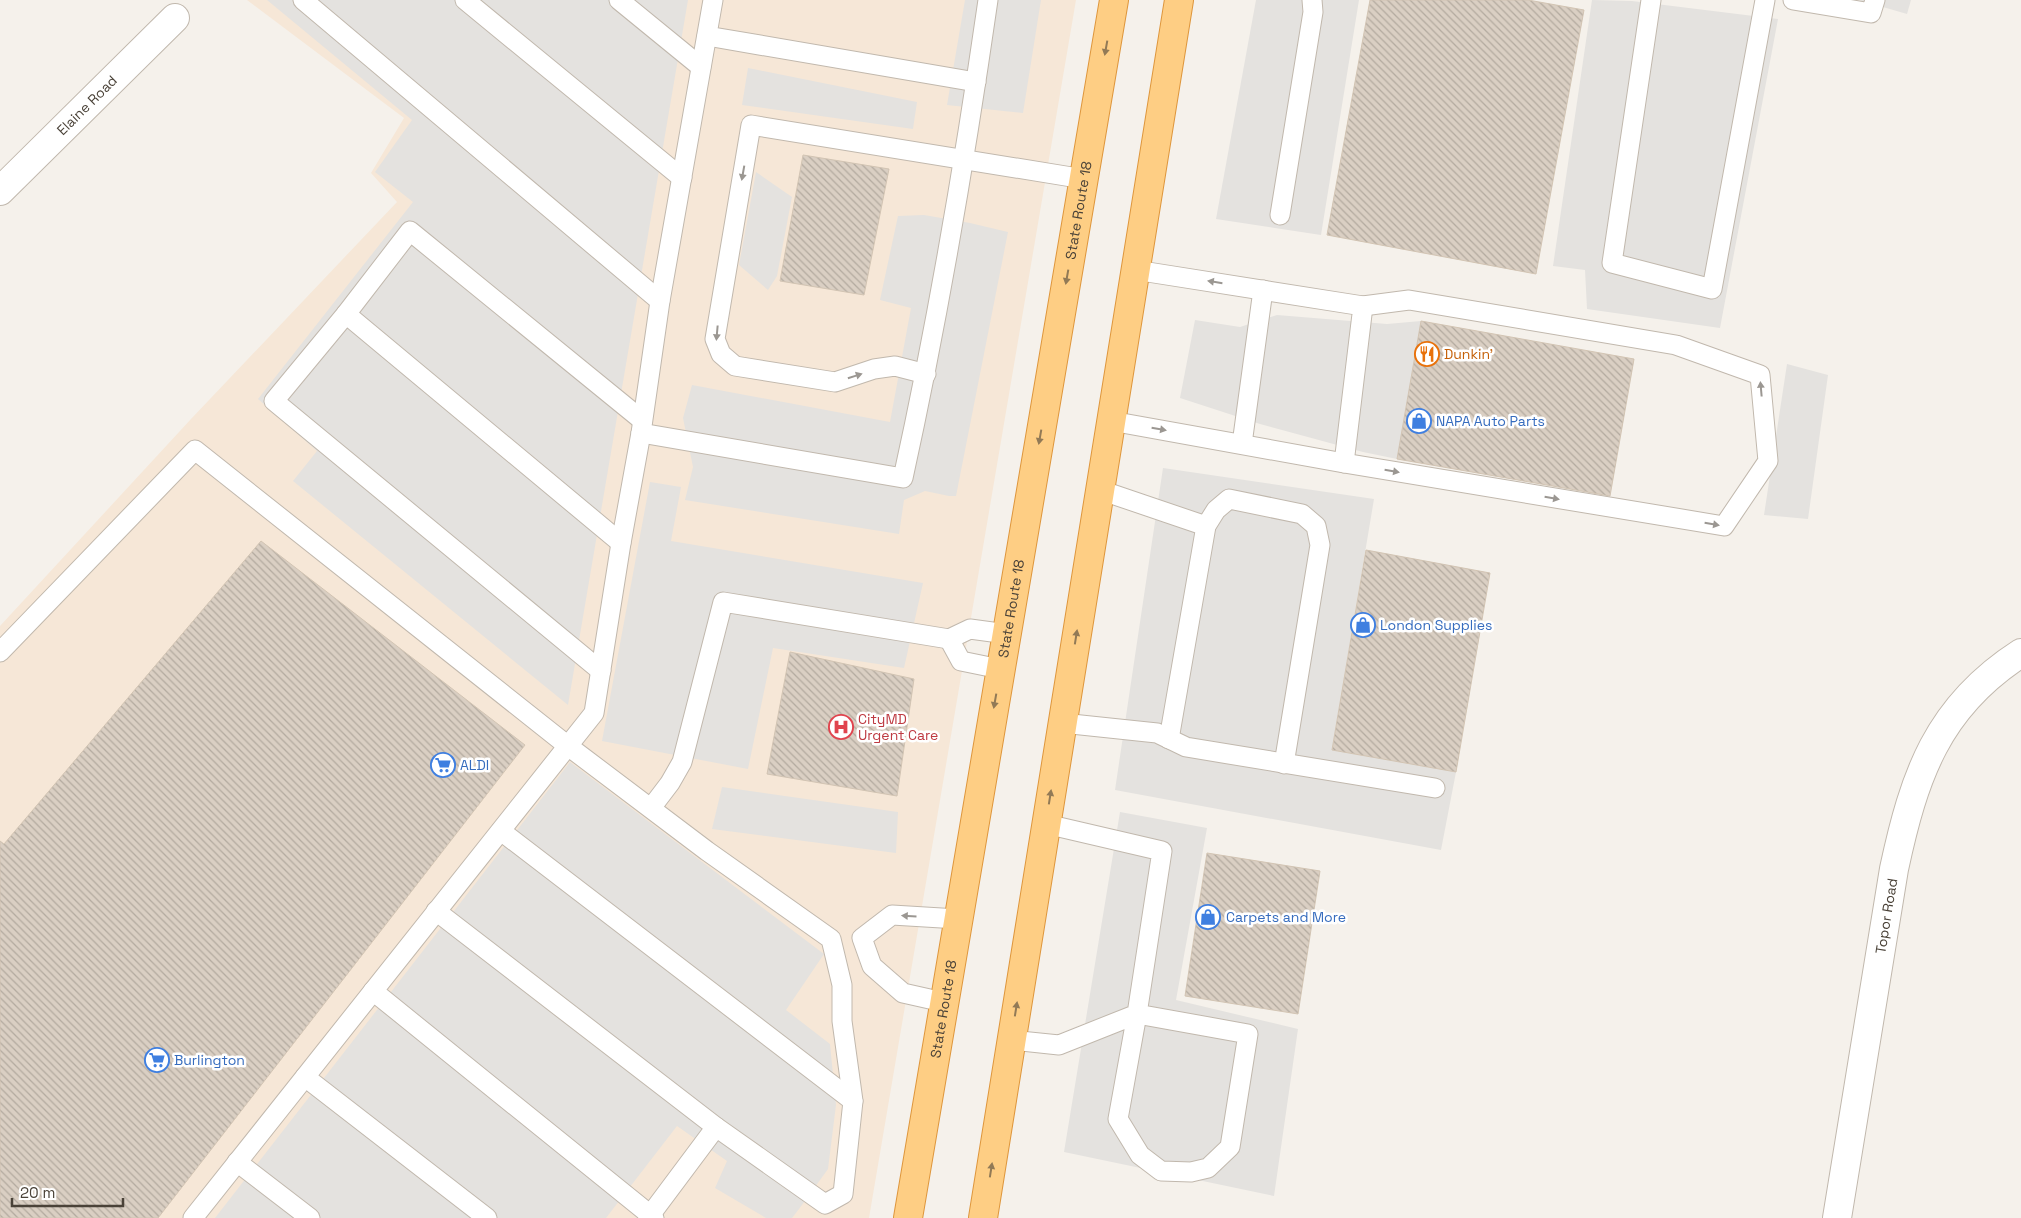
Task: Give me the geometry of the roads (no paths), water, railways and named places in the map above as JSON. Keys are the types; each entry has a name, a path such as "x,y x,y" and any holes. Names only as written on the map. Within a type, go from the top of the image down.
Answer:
{"highway":[{"name":"State Route 18","path":"908,1218 1114,0"},
{"path":"983,1218 1178,0"}],"street":[{"name":"Elaine Road","path":"0,191 174,18"},
{"name":"Topor Road","path":"1837,1218 1892,879 1903,824 1930,751 1947,721 1976,687 2021,653"}],"lane":[{"path":"303,0 660,302"},
{"path":"465,0 682,178"},
{"path":"620,0 701,67"},
{"path":"193,1218 594,713 642,426 660,302 713,0"},
{"path":"601,672 274,401 346,314 410,231 642,426 903,478 926,374 965,160 988,0"},
{"path":"1280,215 1313,12 1312,0"},
{"path":"1651,0 1612,263 1712,289 1764,0"},
{"path":"1793,0 1871,14 1875,0"},
{"path":"707,36 976,82"},
{"path":"926,374 895,366 874,369 835,382 735,366 721,354 715,339 751,125 1084,179"},
{"path":"1111,421 1344,463 1724,526 1768,461 1760,375 1676,345 1409,300 1363,306 1135,270"},
{"path":"1242,444 1263,290"},
{"path":"1344,463 1363,306"},
{"path":"346,314 621,543"},
{"path":"0,652 195,450 568,746 707,851 831,939 862,938 892,915 958,919"},
{"path":"1100,490 1206,526"},
{"path":"1169,739 1206,526 1216,510 1229,499 1302,514 1316,526 1320,545 1284,764"},
{"path":"650,808 670,783 682,762 723,602 949,639 970,629 1007,634"},
{"path":"949,639 961,661 1000,669"},
{"path":"1062,723 1157,733 1186,747 1435,788"},
{"path":"1011,1040 1058,1045 1137,1014 1248,1034 1230,1147 1208,1168 1191,1172 1161,1171 1140,1155 1118,1119 1137,1014 1162,851 1046,824"},
{"path":"501,830 853,1101"},
{"path":"436,911 716,1127 824,1204 843,1194 853,1101 842,1021 842,985 831,939"},
{"path":"862,938 872,966 903,992 944,1002"},
{"path":"373,992 651,1217 716,1127"},
{"path":"305,1077 487,1218"},
{"path":"237,1162 310,1218"}],"place":[{"name":"Dunkin'","path":"1427,354"},
{"name":"NAPA Auto Parts","path":"1419,421"},
{"name":"London Supplies","path":"1363,625"},
{"name":"CityMD Urgent Care","path":"841,727"},
{"name":"ALDI","path":"443,765"},
{"name":"Carpets and More","path":"1208,917"},
{"name":"Burlington","path":"157,1060"}]}
